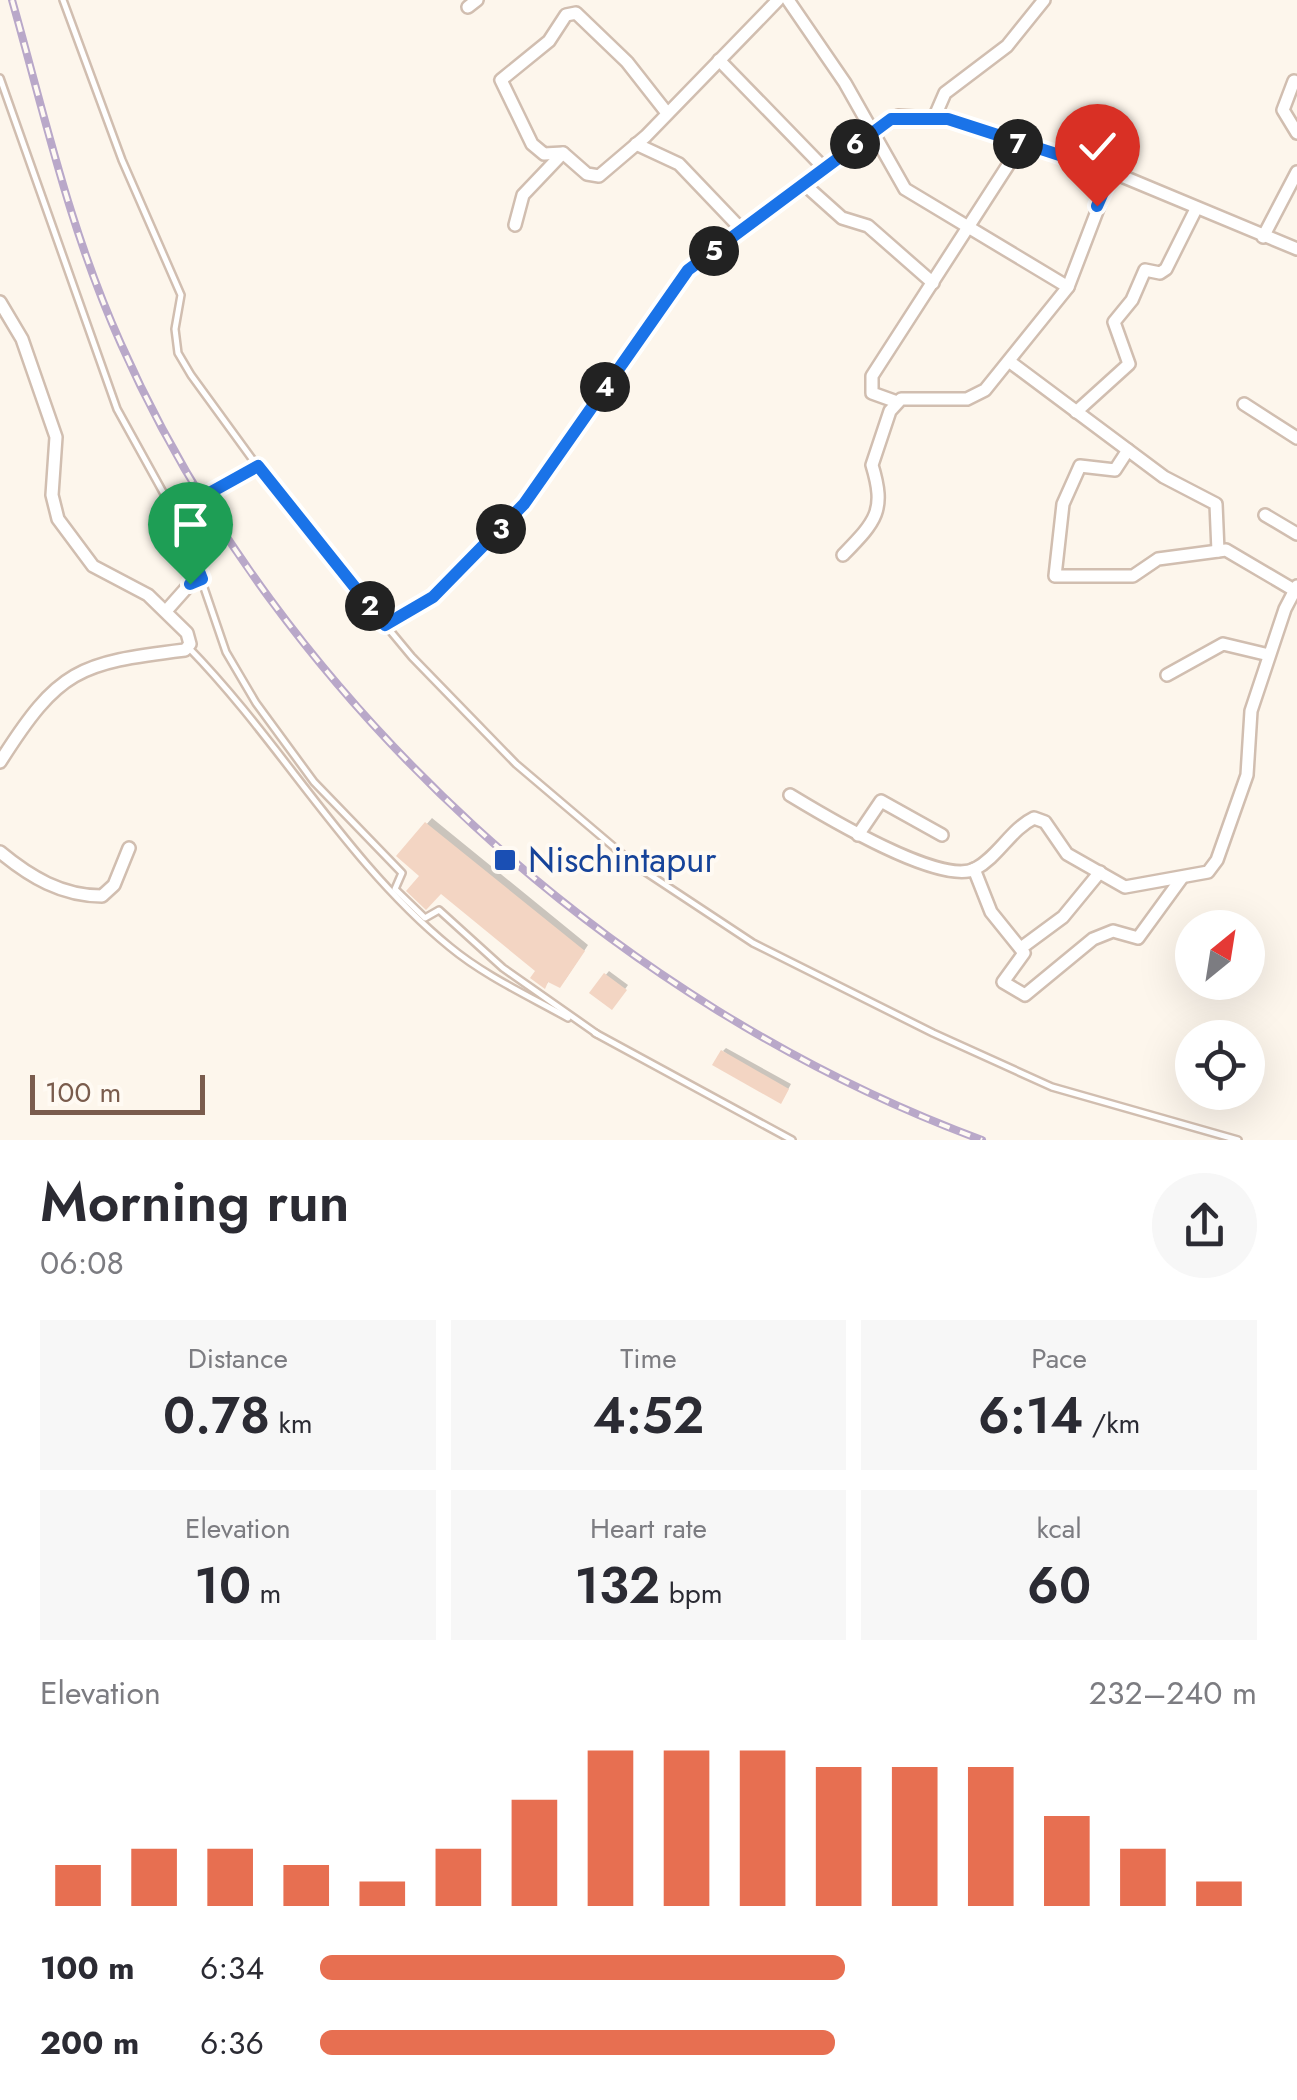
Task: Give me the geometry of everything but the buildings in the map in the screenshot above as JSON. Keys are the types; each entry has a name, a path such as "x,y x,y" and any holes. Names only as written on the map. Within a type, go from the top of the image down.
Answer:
{"street":[{"path":"667,114 621,56 570,12 549,41 502,80 532,144 544,154 564,154 587,174 600,176 667,114 778,0"},
{"path":"788,0 873,130 904,189 1068,287"},
{"path":"935,116 945,93 1007,46 1044,0"},
{"path":"718,60 824,168"},
{"path":"1294,81 1283,110 1297,133"},
{"path":"385,625 433,597 524,504 688,270 873,130 898,116 935,116 1112,172 1297,250"},
{"path":"636,144 679,164 742,231"},
{"path":"1022,145 872,376 872,393 897,402 976,396 1010,362 1068,287 1112,172"},
{"path":"515,225 523,196 564,154"},
{"path":"1264,238 1297,172"},
{"path":"804,184 842,218 868,226 899,258 933,283"},
{"path":"1076,412 1128,364 1114,322 1132,300 1142,272 1166,269 1196,210"},
{"path":"0,302 20,334 58,446 52,495 58,519 93,566 148,595 189,636 188,647 116,656 70,678 37,708 0,762"},
{"path":"1010,362 1164,476 1216,504 1218,551"},
{"path":"843,555 866,531 876,513 881,483 872,460 897,402"},
{"path":"1244,404 1297,438"},
{"path":"790,796 897,854 958,871 974,870 1034,818 1045,822 1067,854 1125,887 1208,872 1217,860 1247,775 1249,720 1295,588 1237,553 1218,551 1158,558 1133,576 1055,576 1064,504 1077,470 1088,464 1115,470 1128,450"},
{"path":"179,520 195,501 258,466"},
{"path":"1266,515 1297,534"},
{"path":"166,612 190,584 202,579"},
{"path":"1167,675 1223,644 1269,656"},
{"path":"858,834 881,801 942,835"},
{"path":"0,852 34,879 77,894 102,896 114,884 129,848"},
{"path":"974,870 991,912 1024,957 1004,982 1025,995 1093,938 1112,931 1138,938 1181,879"},
{"path":"1020,948 1063,917 1100,872"}],"lane":[{"path":"63,0 122,160 181,295 176,328 178,353 258,466 385,625 516,764 635,865 753,944 1052,1087 1238,1140"},
{"path":"0,78 117,409 179,520 226,652 256,703 314,782 402,873 395,889 426,918 439,910 502,968 597,1034"},
{"path":"188,647 244,706 352,847 436,936 481,970 792,1140"}],"railway":[{"path":"12,0 73,216 121,344 188,475 271,600 367,717 474,826 591,923 716,1009 847,1082 982,1140"}],"place":[{"name":"Nischintapur","path":"505,860"}],"route":[{"path":"190,584 202,579 179,520 195,501 258,466 385,625 418,610 524,504 688,270 873,130 898,116 948,119 1112,172 1097,206"}]}
